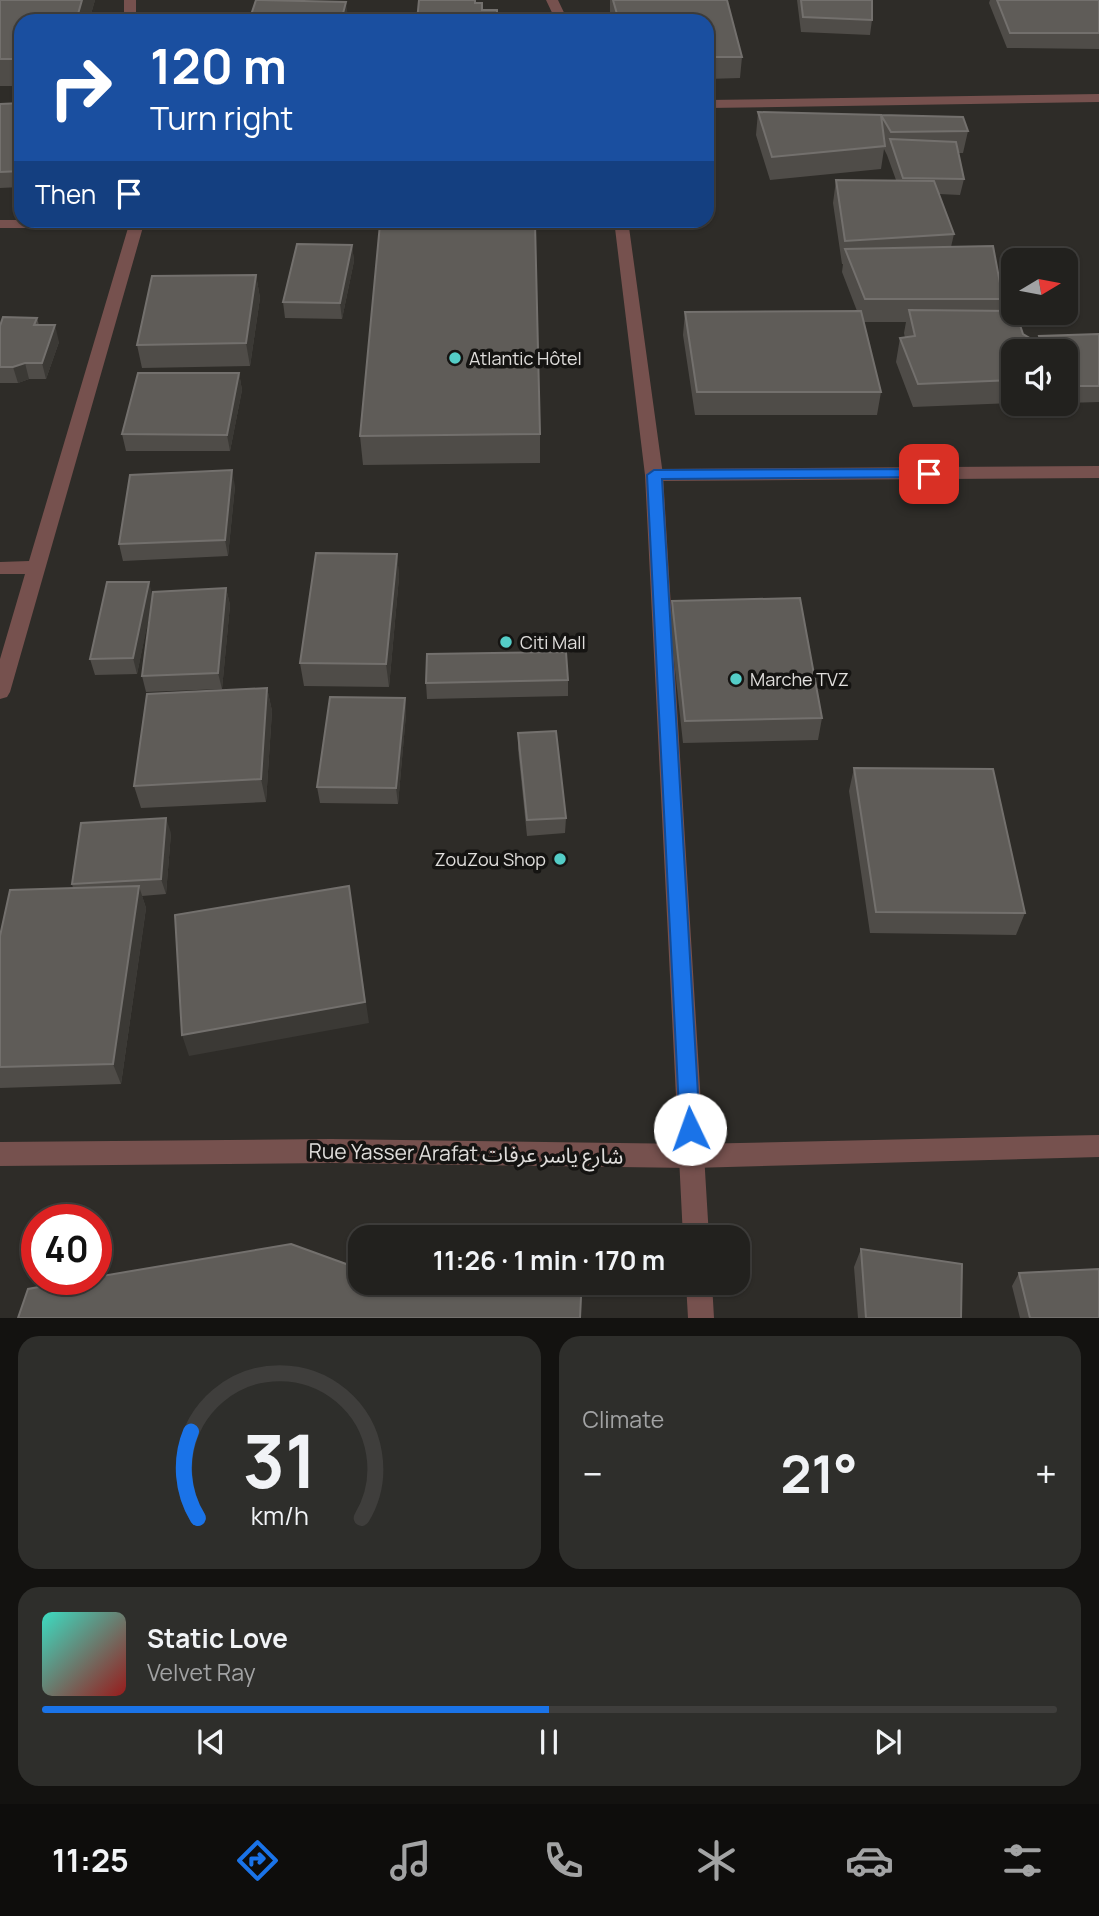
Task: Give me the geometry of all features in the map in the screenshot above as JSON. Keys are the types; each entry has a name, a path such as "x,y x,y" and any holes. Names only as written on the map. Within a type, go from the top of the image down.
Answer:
{"street":[{"path":"714,104 1099,98"},
{"path":"0,692 136,228"},
{"path":"620,228 640,353 654,475 695,1225"},
{"path":"654,475 1099,472"},
{"path":"0,568 37,567"},
{"name":"Rue Yasser Arafat شارع ياسر عرفات","path":"0,1154 331,1151 692,1156 1099,1146"},
{"path":"700,1295 701,1318"}],"building":[{"path":"0,0 82,0 78,14 14,14 14,59 0,59"},
{"path":"256,0 346,2 343,14 251,14"},
{"path":"419,0 475,0 475,3 482,3 482,10 497,10 497,14 418,14"},
{"path":"613,0 727,0 742,57 714,57 714,14 617,14"},
{"path":"801,0 872,0 872,20 803,17"},
{"path":"997,0 1099,0 1099,33 1010,33"},
{"path":"14,103 14,171 0,172 0,104"},
{"path":"758,112 881,115 885,146 772,157"},
{"path":"881,115 963,117 968,131 891,132"},
{"path":"890,139 956,142 964,179 903,178"},
{"path":"836,180 934,181 954,234 845,241"},
{"name":"Atlantic Hôtel","path":"380,228 535,228 540,434 360,436"},
{"path":"297,244 352,245 340,303 283,302"},
{"path":"993,246 1001,299 865,299 845,249"},
{"path":"256,275 246,343 137,345 152,276"},
{"path":"909,310 1001,311 1001,326 1020,326 1023,334 1031,339 1001,339 1001,381 918,384 900,338 915,336"},
{"path":"861,311 881,392 697,392 685,312"},
{"path":"3,317 37,318 34,325 55,325 42,363 0,367 0,326"},
{"path":"1099,334 1099,386 1078,386 1078,339 1040,339 1039,336"},
{"path":"138,373 239,373 227,435 122,434"},
{"path":"232,470 225,540 119,544 130,475"},
{"path":"316,553 397,554 386,664 300,663"},
{"path":"107,582 149,582 133,658 90,659"},
{"path":"226,588 218,673 142,676 153,592"},
{"path":"800,598 822,718 685,721 672,601"},
{"path":"566,652 568,680 426,683 427,654"},
{"path":"267,688 261,779 134,786 147,694"},
{"path":"330,697 405,698 396,788 317,787"},
{"path":"556,731 566,818 527,820 518,733"},
{"path":"854,768 993,769 1025,913 876,912"},
{"path":"166,818 161,879 72,884 81,823"},
{"path":"139,886 113,1064 0,1067 0,936 10,890"},
{"path":"349,886 365,1002 182,1035 175,915"},
{"path":"291,1244 348,1265 348,1295 581,1295 580,1318 18,1318 26,1295 112,1295 112,1274"},
{"path":"861,1249 962,1264 961,1318 866,1318"},
{"path":"1099,1269 1099,1318 1030,1318 1019,1273"}],"place":[{"name":"Atlantic Hôtel","path":"455,358"},
{"name":"Citi Mall","path":"506,642"},
{"name":"Marche TVZ","path":"736,679"},
{"name":"ZouZou Shop","path":"560,859"}],"route":[{"path":"690,1129 654,475 929,474"}]}
